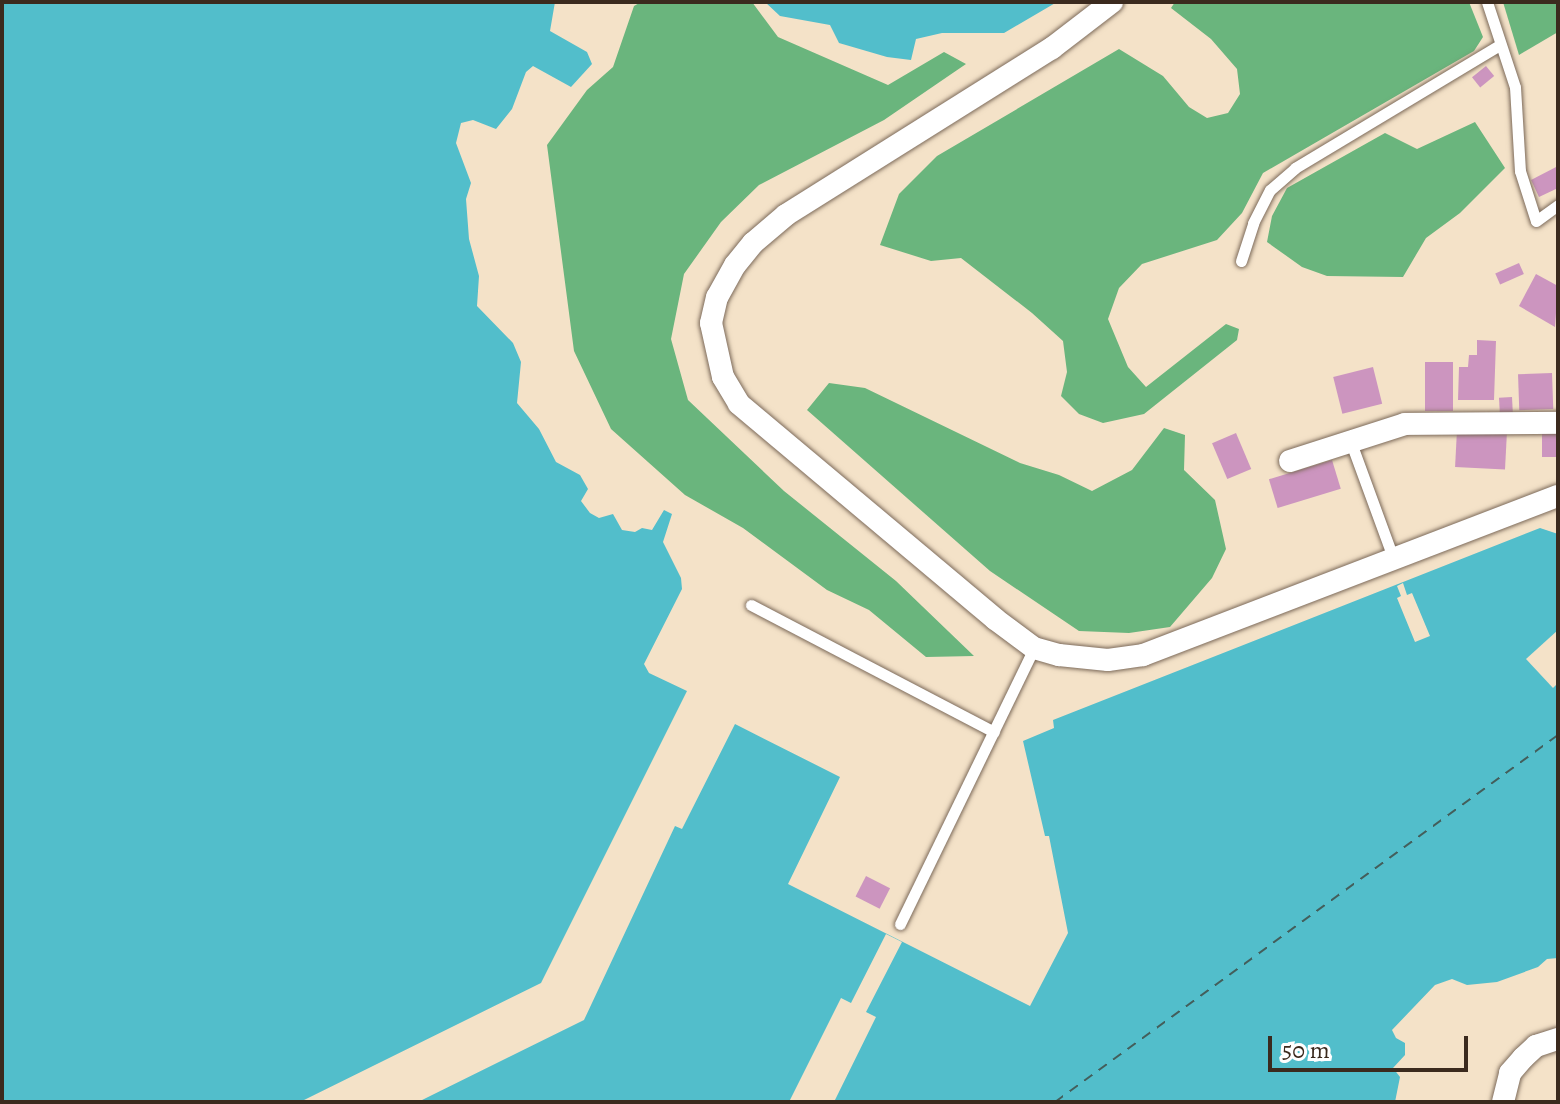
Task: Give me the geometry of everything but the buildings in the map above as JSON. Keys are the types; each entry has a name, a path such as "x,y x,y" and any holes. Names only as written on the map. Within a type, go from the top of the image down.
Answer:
{"street":[{"path":"1112,2 1052,48 786,215 753,243 735,265 717,297 711,323 723,377 739,404 947,582 1034,648 1059,655 1108,660 1143,655 1558,496"},
{"path":"1290,461 1350,439 1405,424 1558,423"},
{"path":"1503,1102 1510,1073 1523,1058 1536,1046 1558,1039"}],"lane":[{"path":"1487,2 1515,87 1520,171 1536,221 1558,205"},
{"path":"1241,261 1253,223 1270,190 1295,168 1500,45"},
{"path":"1350,439 1394,560"},
{"path":"751,605 994,732"},
{"path":"900,924 1034,648"}],"green space":[{"path":"641,2 752,2 778,37 888,85 944,52 966,64 884,120 759,185 721,222 684,274 671,339 688,400 784,491 896,581 974,656 926,657 869,610 827,590 743,528 685,495 611,429 574,351 547,145 587,90 613,67 634,6"},
{"path":"1175,2 1469,2 1483,37 1474,51 1263,173 1242,213 1217,240 1142,264 1119,288 1108,319 1128,367 1146,387 1226,324 1239,329 1237,340 1144,414 1103,423 1079,414 1061,396 1067,372 1063,341 1032,313 961,258 931,261 880,245 899,194 937,156 1119,49 1163,76 1189,107 1207,118 1228,113 1240,94 1237,69 1211,39 1171,8"},
{"path":"1503,2 1558,2 1558,32 1519,55"},
{"path":"1475,122 1505,168 1460,213 1426,238 1403,277 1327,276 1302,267 1267,242 1272,216 1287,188 1385,133 1417,149"},
{"path":"829,383 865,388 1020,463 1059,475 1092,491 1132,470 1164,428 1185,435 1184,470 1215,500 1226,549 1212,578 1170,627 1129,633 1079,631 990,571 807,410"}],"water":[{"path":"2,2 555,2 550,31 587,52 592,64 571,87 533,66 526,72 512,109 496,129 473,120 461,123 456,143 471,183 466,199 469,239 479,276 477,306 513,343 521,362 517,403 539,429 556,462 580,475 588,489 581,501 590,513 599,518 613,514 622,530 635,532 642,528 652,530 664,510 672,514 663,542 681,578 682,589 644,664 649,673 687,691 541,983 300,1102 2,1102"},
{"path":"765,2 1057,2 1004,33 942,33 916,39 911,60 887,57 839,43 830,25 780,16"},
{"path":"1540,528 1558,534 1558,958 1547,959 1538,967 1497,982 1467,985 1452,979 1435,985 1392,1030 1396,1038 1405,1043 1405,1055 1393,1068 1400,1077 1395,1102 418,1102 584,1020 675,826 682,829 735,724 840,777 788,884 1030,1006 1068,933 1049,836 1045,836 1023,741 1054,728 1053,720"}],"pier":[{"path":"1403,583 1407,595 1412,593 1430,636 1415,642 1397,598 1401,596 1397,586"},
{"path":"1558,630 1558,683 1553,688 1526,659"},
{"path":"886,934 902,942 866,1012 876,1017 834,1102 789,1102 841,998 851,1003"}],"ferry route":[{"path":"1055,1102 1558,735"}]}
